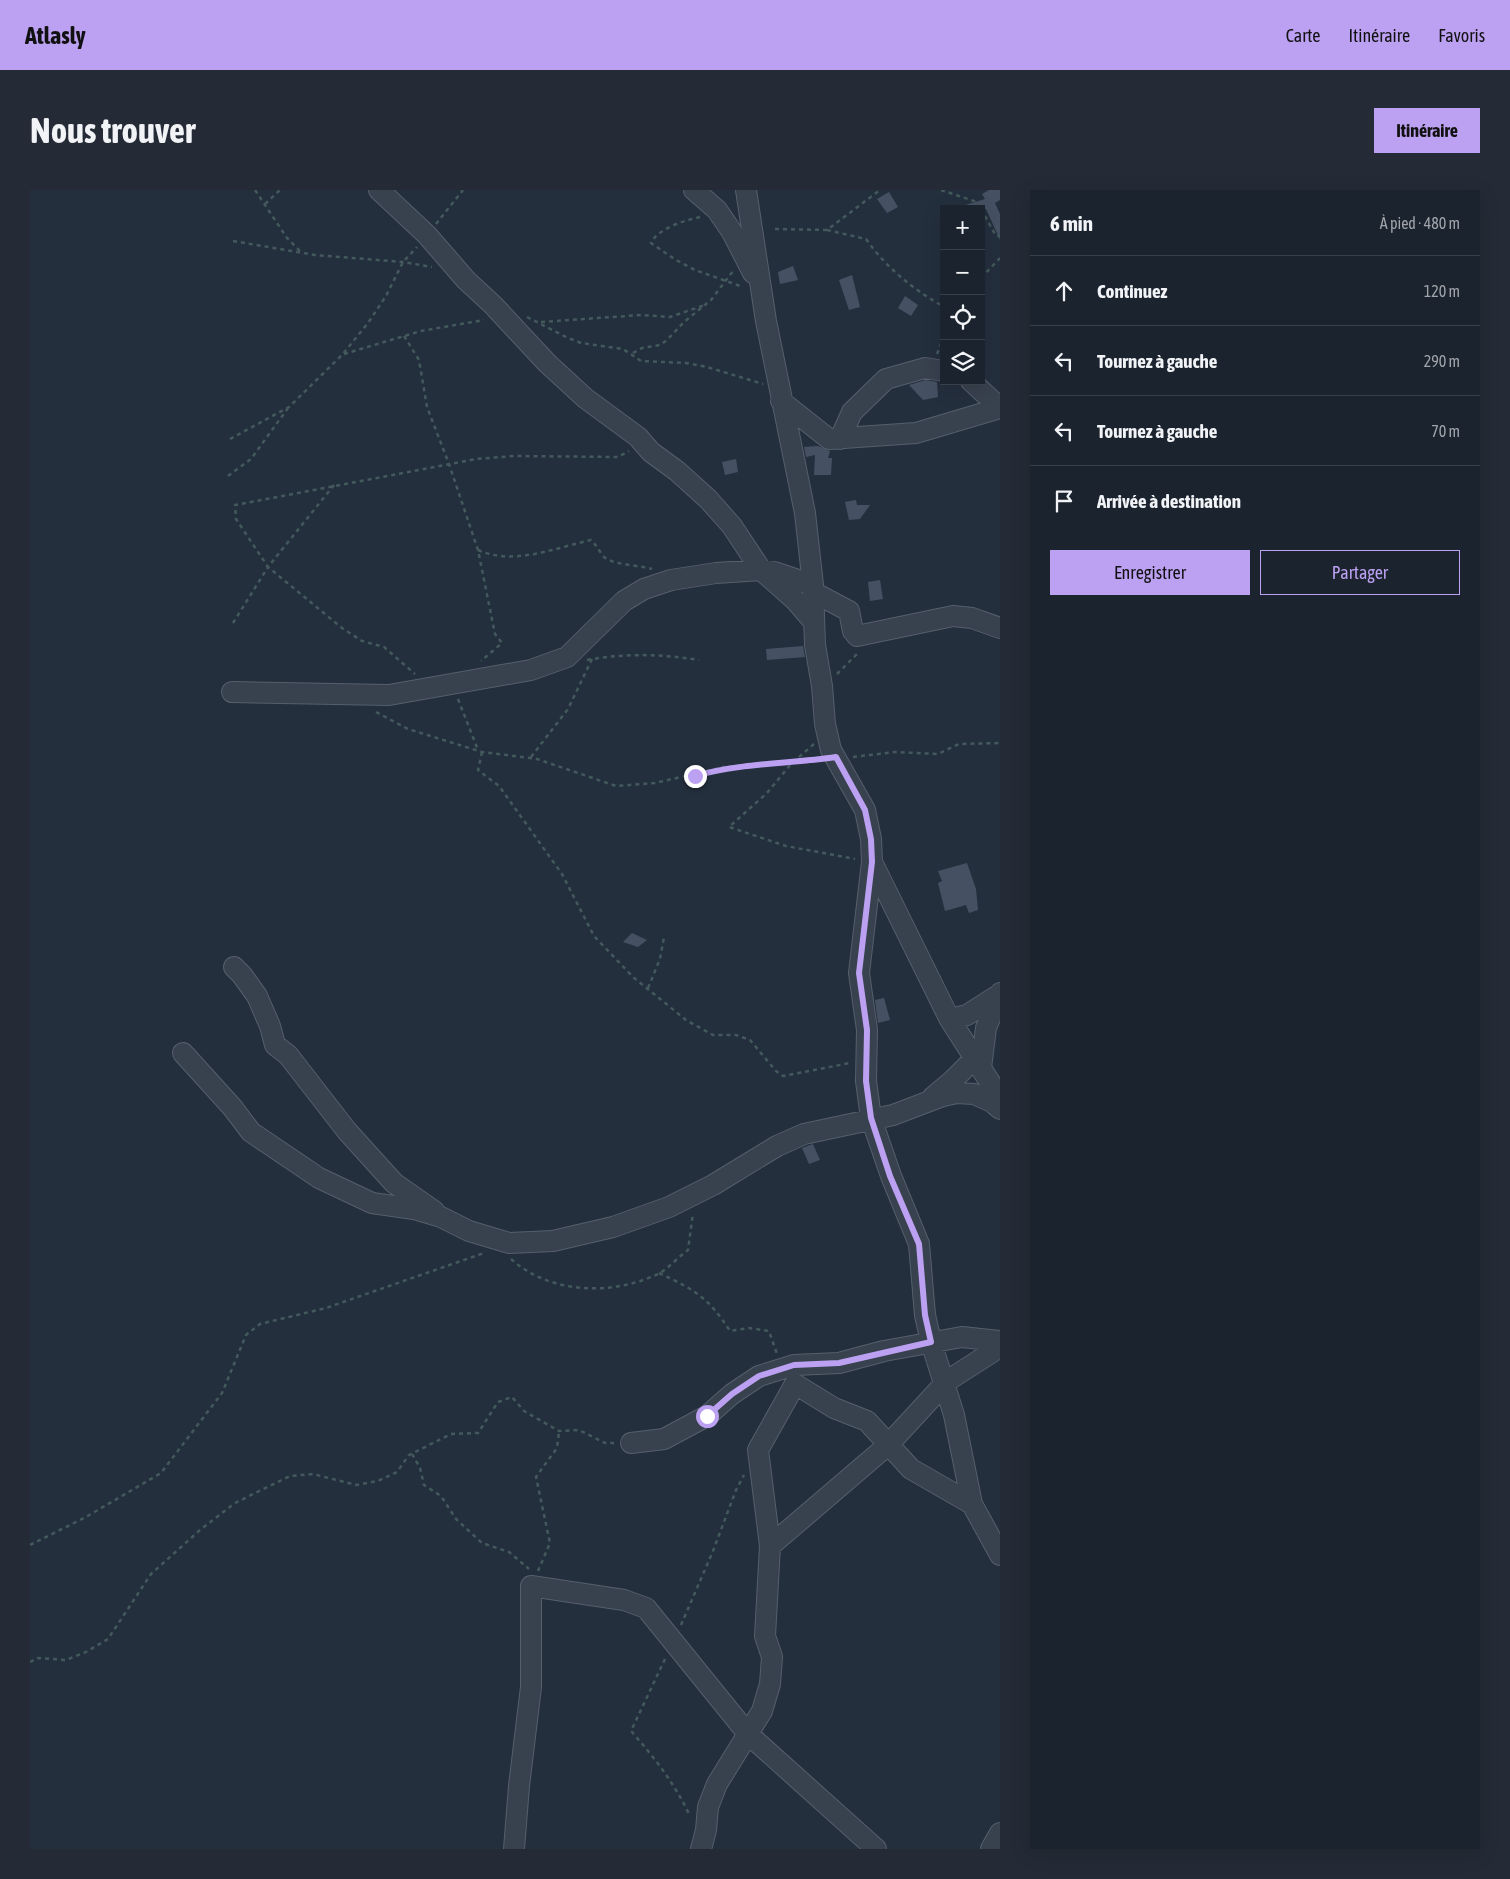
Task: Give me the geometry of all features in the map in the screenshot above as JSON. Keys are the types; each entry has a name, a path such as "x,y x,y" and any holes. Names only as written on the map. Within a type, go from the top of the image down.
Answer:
{"street":[{"path":"380,190 427,235 458,271 547,363 585,398 643,442 651,452 677,471 708,499 732,526 760,570 796,600 814,622"},
{"path":"694,190 718,212 732,232 761,292"},
{"path":"746,190 761,292 805,513 813,589 815,645 823,694 826,729 831,750 865,810 871,839 872,862 859,973 867,1030 866,1081 871,1118 890,1176 919,1244 925,1315 943,1386 954,1415 972,1504 1000,1555"},
{"path":"840,438 852,412 886,379 925,368 940,370"},
{"path":"781,397 829,439 916,433 1000,408 975,385"},
{"path":"232,692 389,695 531,670 567,657 624,601 644,589 676,579 716,572 760,570 774,572 813,589 849,611 853,631 857,636 953,616 972,618 1000,628"},
{"path":"872,862 950,1019 1000,1098"},
{"path":"234,967 257,996 270,1026 275,1045 288,1055 347,1130 394,1183 441,1217"},
{"path":"950,1019 967,1015 999,998"},
{"path":"925,1103 978,1063 986,1028 999,998"},
{"path":"183,1053 232,1107 251,1132 319,1178 372,1203 414,1209 441,1217 470,1231 509,1243 553,1241 604,1229 669,1206 713,1185 776,1146 804,1134 871,1118 893,1115 943,1096 974,1094 1000,1108"},
{"path":"701,1849 706,1830 708,1807 717,1784 762,1711 770,1684 772,1657 766,1636 770,1546 758,1450 784,1375 794,1365 839,1363 931,1342 962,1337 1000,1340"},
{"path":"770,1546 888,1445 943,1386 1000,1347"},
{"path":"631,1443 664,1438 707,1416 732,1394 759,1376 784,1375 834,1408 867,1422 911,1470 972,1504"},
{"path":"514,1849 519,1786 531,1687 531,1586 624,1600 646,1608 748,1734 876,1849"},
{"path":"992,1849 1000,1833"}],"path":[{"path":"254,190 287,238 302,253"},
{"path":"265,204 280,190"},
{"path":"228,476 251,460 289,407 342,355 386,296 403,262 463,190"},
{"path":"827,230 880,190"},
{"path":"941,190 978,202 979,205"},
{"path":"718,212 691,219 671,227 654,238 652,243 676,260 726,281 761,292"},
{"path":"985,217 996,236 1000,236"},
{"path":"775,229 827,230 866,239 878,255 908,283 940,304"},
{"path":"233,241 302,253 403,262 458,271"},
{"path":"633,354 642,348 660,345 705,305 745,257"},
{"path":"985,274 1000,258"},
{"path":"705,305 670,317 641,315 539,322 566,337 581,342 623,349 641,360 686,363 750,379 781,397"},
{"path":"342,355 421,331 503,316"},
{"path":"404,336 420,360 427,407 449,464 478,550 495,634 502,643 475,666"},
{"path":"230,440 289,407"},
{"path":"433,687 384,647 362,641 342,628 268,567 236,519 235,504 476,459 514,456 618,456 643,442"},
{"path":"233,624 268,567 334,485"},
{"path":"478,550 489,556 518,557 591,540 604,557 615,564 636,564 672,575 676,579"},
{"path":"823,694 835,676 862,650"},
{"path":"582,661 604,656 656,654 699,660"},
{"path":"530,758 568,709 592,659"},
{"path":"455,683 461,710 478,751"},
{"path":"374,711 408,729 478,751 530,758 616,786 655,783 724,768 791,764 836,757 895,752 938,754 959,744 1000,744"},
{"path":"826,729 791,764 767,793 729,827 786,846 852,859"},
{"path":"482,752 478,770 498,786 545,848 572,890 594,936 633,977 686,1020 713,1035 736,1035 750,1040 776,1071 783,1076 866,1060"},
{"path":"648,989 660,959 664,937"},
{"path":"505,1254 524,1271 560,1286 611,1288 659,1273 688,1250 693,1212"},
{"path":"30,1545 86,1517 161,1473 222,1393 246,1335 260,1324 326,1308 490,1251"},
{"path":"659,1273 703,1296 717,1310 730,1331 750,1328 769,1331 773,1349 784,1375"},
{"path":"30,1662 38,1658 66,1660 86,1652 108,1639 151,1574 200,1530 235,1503 290,1476 313,1474 356,1485 378,1481 397,1472 412,1453 450,1434 478,1433 498,1402 512,1397 524,1411 559,1431 579,1430 605,1443 631,1443"},
{"path":"412,1453 420,1468 424,1485 441,1496 456,1519 482,1543 509,1552 536,1575 550,1543 536,1477 557,1448 559,1431"}],"building":[{"path":"989,190 1000,190 1000,200 995,203 1000,214 1000,240 985,209 985,205 965,205 985,199 982,194"},
{"path":"889,192 898,207 887,213 877,199"},
{"path":"793,266 798,280 780,284 778,272"},
{"path":"852,275 860,307 849,310 839,280"},
{"path":"905,296 918,305 911,316 898,308"},
{"path":"926,380 937,382 938,397 923,400 909,385"},
{"path":"818,446 830,451 828,458 832,458 831,475 814,475 815,455 806,457 804,447"},
{"path":"736,459 738,472 725,475 722,462"},
{"path":"856,500 857,505 870,505 860,519 849,520 845,502"},
{"path":"880,580 883,599 870,601 868,582"},
{"path":"803,646 805,657 767,660 766,649"},
{"path":"967,863 976,889 978,910 969,913 966,905 945,911 938,883 942,881 938,871"},
{"path":"632,933 647,940 638,947 623,942"},
{"path":"884,998 890,1020 878,1023 875,1000"},
{"path":"813,1144 820,1160 809,1164 802,1148"}],"route":[{"path":"695,776 724,768 791,764 836,757 865,810 871,839 872,862 859,973 867,1030 866,1081 871,1118 890,1176 919,1244 925,1315 931,1342 884,1351 839,1363 794,1365 759,1376 732,1394 707,1416"}]}
